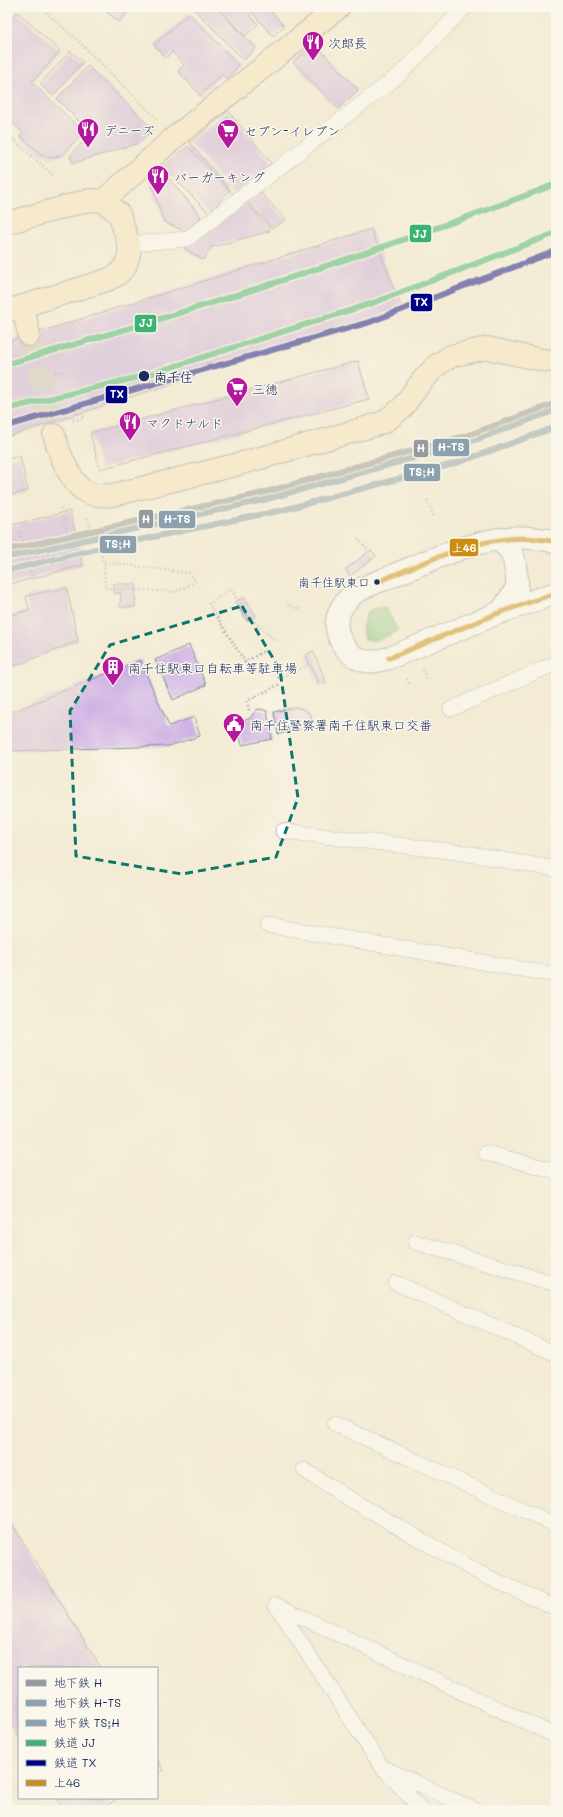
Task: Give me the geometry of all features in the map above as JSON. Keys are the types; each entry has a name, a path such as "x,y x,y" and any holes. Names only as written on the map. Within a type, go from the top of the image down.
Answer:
{"street":[{"path":"103,201 175,137 338,7"},
{"path":"7,223 89,200 103,201 119,214 129,244 129,255 126,267 118,275 107,280 15,308 29,335"},
{"path":"61,428 65,464 76,483 82,490 91,494 102,496 113,495 239,464 362,430 384,422 402,408 422,381 436,366 451,356 487,348 547,361 556,360"},
{"path":"556,542 521,537 498,539 444,555 362,589 349,597 339,610 336,628 343,644 352,656 364,661 376,661 389,658 501,612 556,593"},
{"path":"498,539 510,550 514,559 517,579 517,588 501,612"}],"lane":[{"path":"129,244 187,239 399,75 465,7"},
{"path":"451,709 556,663"},
{"path":"283,831 464,853 556,869"},
{"path":"267,924 556,975"},
{"path":"486,1154 556,1171"},
{"path":"415,1242 556,1284"},
{"path":"396,1283 556,1354"},
{"path":"334,1424 556,1525"},
{"path":"304,1470 348,1498 481,1574 556,1608"},
{"path":"422,1810 382,1767 276,1605 556,1736"},
{"path":"382,1767 475,1810"}],"path":[{"path":"40,7 76,40 175,137"},
{"path":"7,134 52,175"},
{"path":"55,374 65,371"},
{"path":"61,428 84,418 83,413"},
{"path":"428,500 434,518"},
{"path":"26,553 71,541 59,503"},
{"path":"86,514 104,562 105,588 176,592 196,581 189,573 104,562"},
{"path":"20,532 32,576"},
{"path":"358,539 368,550"},
{"path":"266,650 245,662 209,604 231,589 247,615 278,643"},
{"path":"288,605 303,610"},
{"path":"278,678 309,665"},
{"path":"423,670 427,679"},
{"path":"406,676 410,685"},
{"path":"250,710 247,701 280,684"}],"highlighted area":[{"path":"242,606 280,670 298,798 276,857 182,874 76,856 70,711 110,645"}],"green space":[{"path":"385,607 398,631 378,640 365,639 363,629 367,612"}],"building":[{"path":"101,7 132,7 119,22"},
{"path":"215,7 256,48 244,60 193,8"},
{"path":"218,7 243,7 258,24 245,36"},
{"path":"247,7 267,7 284,26 273,36"},
{"path":"17,12 60,51 32,82 83,132 63,155 52,158 41,154 20,136 23,133 7,118 7,22"},
{"path":"189,13 239,66 226,79 222,74 200,95 178,71 184,65 172,52 166,58 154,45"},
{"path":"315,44 358,90 338,109 293,62"},
{"path":"70,51 83,62 53,96 40,84"},
{"path":"88,66 153,129 139,143 74,163 70,156 91,133 57,99"},
{"path":"228,111 271,163 234,195 190,143"},
{"path":"188,146 229,191 209,213 163,167"},
{"path":"161,169 201,217 185,231 164,222 150,180"},
{"path":"259,191 286,220 272,228 247,200"},
{"path":"246,202 270,231 212,247 203,260 184,248"},
{"path":"371,229 402,309 7,437 7,342"},
{"path":"358,361 369,399 100,469 90,433"},
{"path":"20,456 28,491 7,496 7,459"},
{"path":"70,511 83,565 7,585 7,526"},
{"path":"371,550 376,556 350,576 346,569"},
{"path":"114,584 136,584 135,607 120,607 121,593 114,593"},
{"path":"67,588 78,641 7,669 7,616 29,610 26,596"},
{"path":"244,597 256,616 247,621 235,602"},
{"path":"189,645 206,685 173,700 155,660"},
{"path":"313,651 326,682 319,685 306,655"},
{"name":"南千住駅東口自転車等駐車場","path":"140,660 169,726 194,717 200,736 169,746 7,751 7,714"},
{"name":"南千住警察署南千住駅東口交番","path":"296,707 308,712 313,726 278,734 274,712"},
{"path":"260,709 267,711 272,739 242,745 237,725 238,722 249,719 256,710"},
{"path":"7,1516 100,1667 18,1667 18,1735 7,1718"},
{"path":"158,1761 164,1770 158,1773"},
{"path":"57,1799 117,1799 99,1810 64,1810"}],"tunnel":[{"path":"29,335 54,435"}],"metro line":[{"name":"H","path":"7,550 262,493 468,435 556,403"},
{"name":"H-TS","path":"9,557 264,500 470,442 556,410"},
{"name":"TS;H","path":"9,570 96,549 283,510 457,463 556,427"}],"rail line":[{"name":"JJ","path":"7,364 284,280 420,234 556,184"},
{"name":"JJ","path":"7,409 147,375 373,303 556,233"},
{"name":"TX","path":"7,426 370,322 556,251"}],"transit line":[{"name":"上46","path":"377,582 442,555 487,542 533,538 556,542"},
{"name":"上46","path":"389,658 501,612 556,593"}],"place":[{"name":"次郎長","path":"313,62"},
{"name":"デニーズ","path":"88,148"},
{"name":"セブン-イレブン","path":"228,150"},
{"name":"バーガーキング","path":"158,196"},
{"name":"南千住","path":"144,376"},
{"name":"三徳","path":"237,408"},
{"name":"マクドナルド","path":"130,442"},
{"name":"南千住駅東口","path":"377,582"},
{"name":"南千住駅東口自転車等駐車場","path":"113,686"},
{"name":"南千住警察署南千住駅東口交番","path":"234,744"}]}
